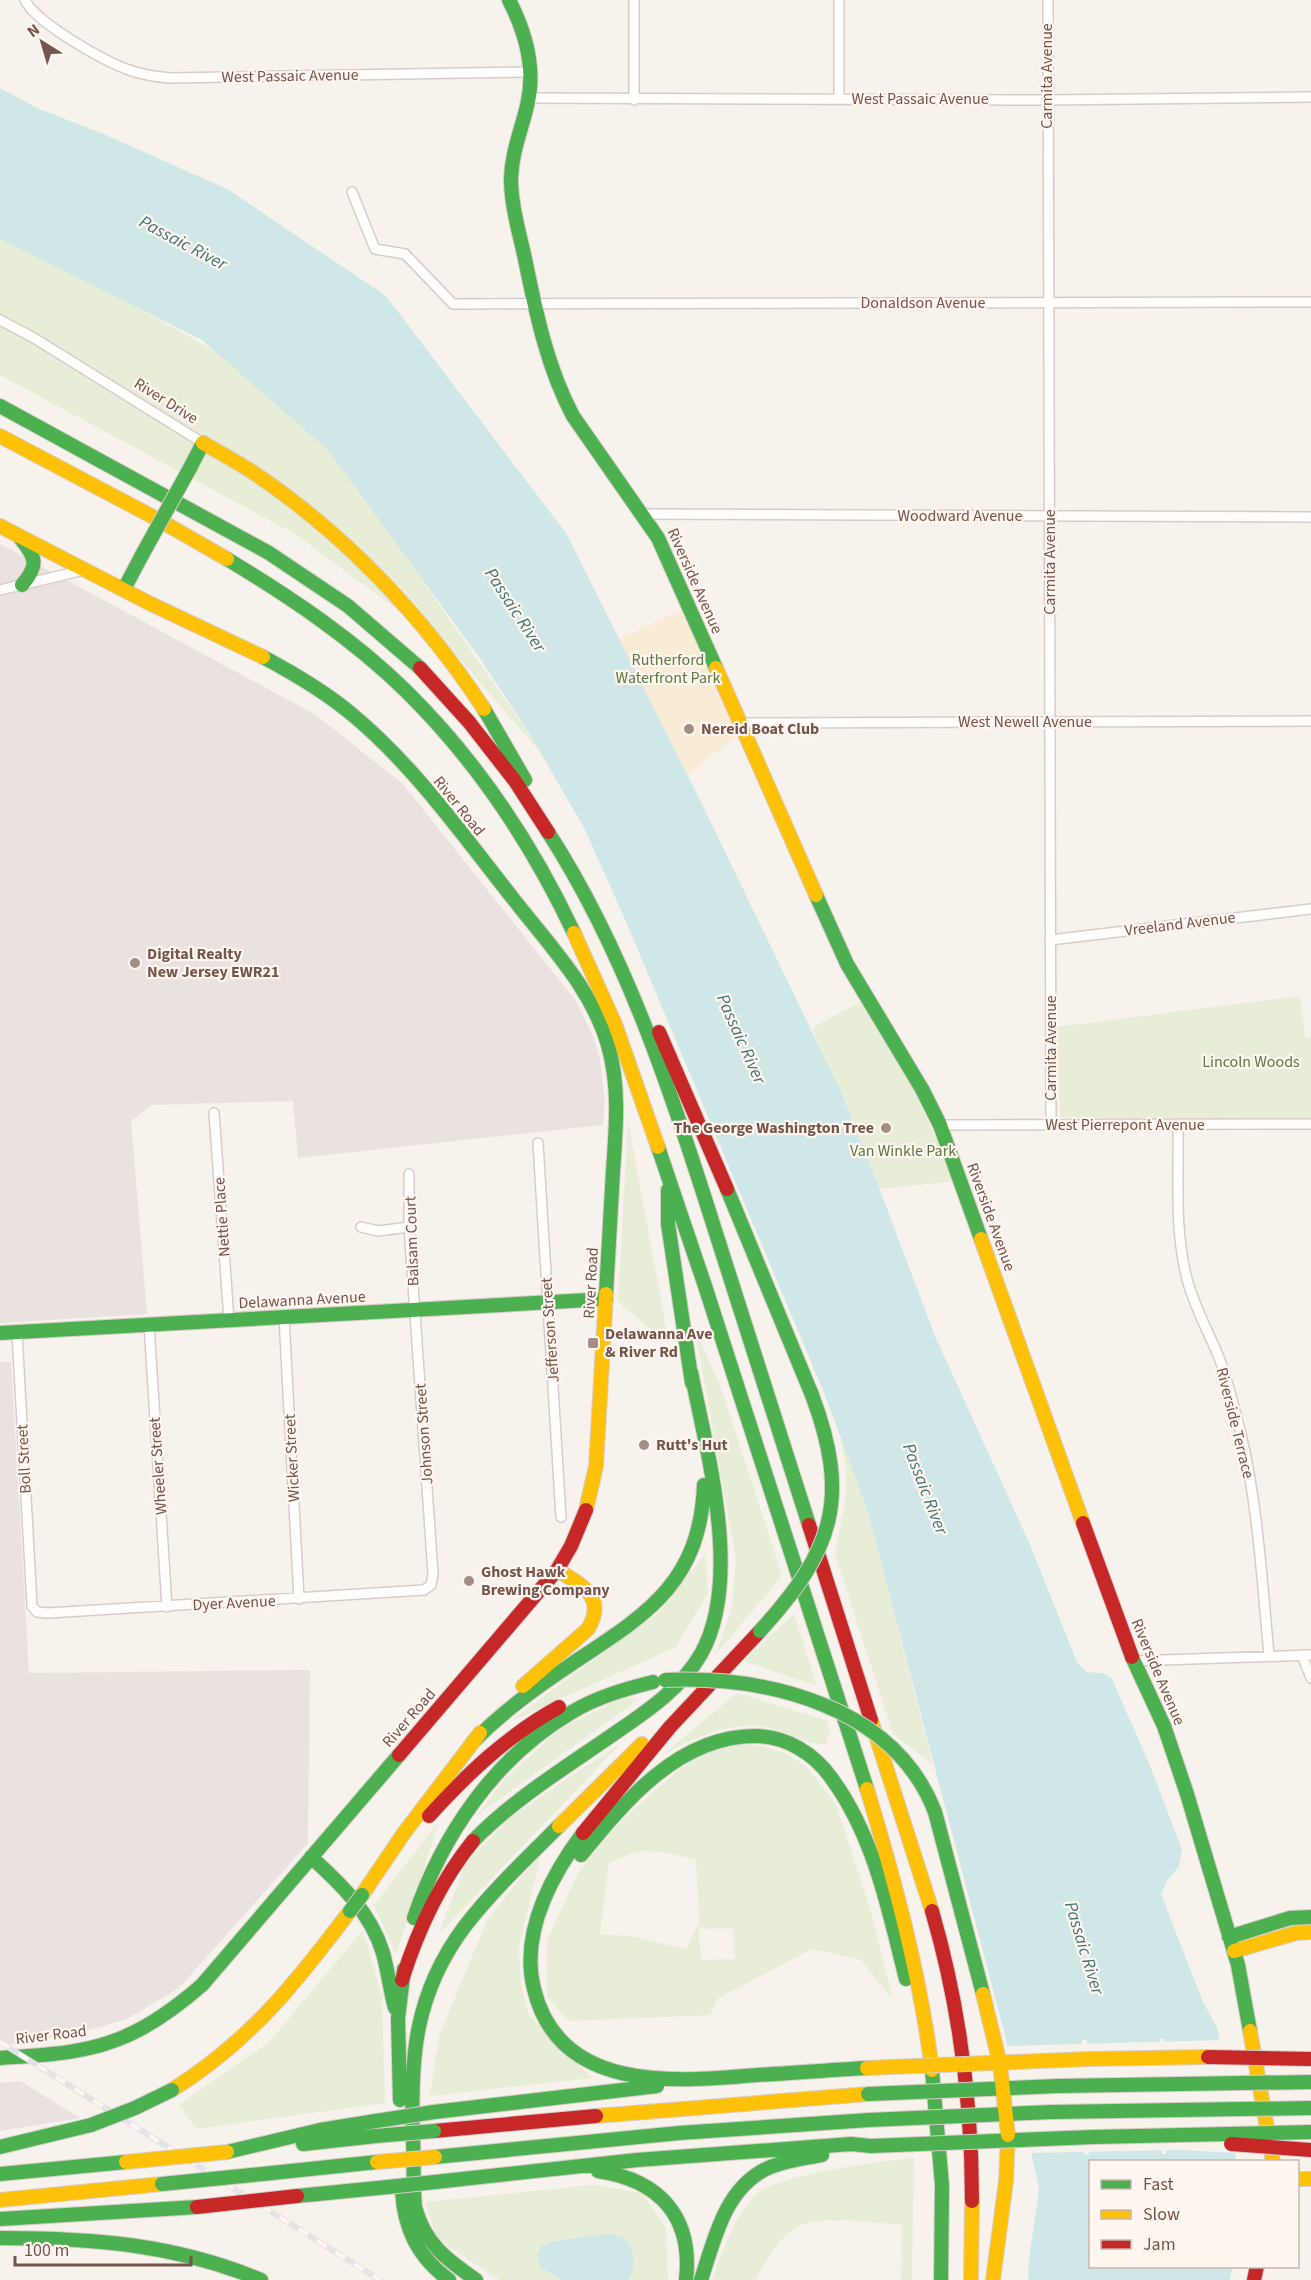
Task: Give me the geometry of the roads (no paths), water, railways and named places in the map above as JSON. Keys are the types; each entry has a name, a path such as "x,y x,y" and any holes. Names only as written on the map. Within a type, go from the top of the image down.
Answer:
{"main road":[{"name":"Riverside Avenue","path":"509,0 526,39 530,72 529,98 514,150 511,191 513,211 545,347 563,397 589,441 644,514 672,566 739,723 848,964 922,1089 940,1125 1133,1661 1164,1726 1187,1794 1244,1990 1273,2160"},
{"path":"0,406 256,545 362,616 426,674 485,740 524,792 557,846"},
{"path":"0,436 243,568 304,607 345,637 407,693 465,757 513,823 573,932 610,1011 690,1238 892,1872 917,1974 935,2089 942,2178 941,2280"},
{"name":"River Drive","path":"124,589 203,443"},
{"path":"203,443 258,477 321,525 365,565 407,608 469,687 510,747 557,846 661,1034 824,1424 831,1456 833,1488 826,1530 815,1560 793,1596 728,1663 656,1729 485,1899 455,1939 430,1988 418,2029 412,2072 415,2208 422,2230 435,2249 446,2260 476,2280"},
{"path":"0,450 74,486 131,507"},
{"name":"River Road","path":"0,526 151,604 277,663 353,716 390,750 417,780 550,945 588,996 606,1033 616,1080 616,1137 594,1480 581,1525 557,1570 202,1985 141,2030 99,2046 58,2053 0,2058"},
{"path":"17,536 35,560 36,567 22,585"},
{"path":"597,921 650,1038 687,1139 933,1914 952,1997 966,2082 973,2190 971,2280"},
{"path":"402,1980 430,1906 449,1873 472,1842 506,1810 662,1699 684,1677 705,1645 720,1601 722,1562 709,1466 691,1372 668,1224 669,1177"},
{"name":"Delawanna Avenue","path":"0,1334 606,1299"},
{"path":"473,1742 508,1708 646,1612 661,1598 679,1574 696,1537 704,1497 691,1372"},
{"path":"0,2146 91,2125 135,2108 172,2090 219,2059 267,2016 295,1984 362,1895 404,1833 504,1704 592,1623 596,1611 591,1594 579,1583 557,1570"},
{"path":"728,1663 656,1743 581,1835 560,1869 543,1907 535,1927 531,1948 531,1981 537,2002 547,2022 568,2047 596,2066 620,2073 666,2078 724,2077 1058,2059 1227,2056 1311,2059"},
{"path":"362,1895 466,1776 508,1739 538,1719 579,1698 621,1686 659,1681 701,1679 733,1681 766,1686 798,1695 863,1726 888,1745 911,1768 928,1795 942,1835 1000,2065 1007,2110 1008,2135 1006,2181 993,2280"},
{"path":"449,2280 424,2258 410,2236 404,2218 402,2200 398,2018 411,1930 424,1889 450,1838 485,1789 525,1746 558,1720 592,1702 659,1681"},
{"path":"543,1907 566,1874 614,1816 645,1786 684,1756 711,1742 739,1735 771,1737 790,1743 808,1754 832,1779 845,1798 859,1828 890,1916 935,2089"},
{"path":"311,1857 344,1887 372,1926 383,1953 389,1989 398,2018"},
{"path":"1229,1937 1290,1918 1311,1917"},
{"path":"1234,1951 1296,1933 1311,1932"},
{"path":"1227,2056 1311,2047"},
{"path":"227,2152 320,2130 434,2112 724,2077"},
{"path":"0,2174 675,2108 868,2094 1058,2086 1311,2082"},
{"path":"0,2200 679,2133 870,2120 1084,2111 1311,2108"},
{"path":"0,2219 197,2207 510,2175 594,2164 851,2144 871,2146 1311,2132"},
{"path":"1137,2136 1311,2150"},
{"path":"701,2280 728,2207 753,2177 781,2164 871,2146"},
{"path":"510,2175 602,2171 624,2175 645,2184 669,2205 680,2223 688,2250 686,2280"},
{"path":"0,2238 74,2240 149,2247 214,2262 261,2280"}],"street":[{"name":"West Passaic Avenue","path":"24,0 36,16 60,33 130,70 171,78 530,72"},
{"path":"634,0 634,100"},
{"path":"839,0 839,98"},
{"name":"Carmita Avenue","path":"1048,0 1051,1125"},
{"name":"West Passaic Avenue","path":"529,98 634,100 1311,98"},
{"name":"Donaldson Avenue","path":"352,192 375,249 405,254 453,304 1311,302"},
{"name":"River Drive","path":"0,320 34,338 203,443"},
{"name":"Woodward Avenue","path":"644,514 1311,517"},
{"path":"0,590 84,570"},
{"name":"West Newell Avenue","path":"739,723 1311,721"},
{"name":"Vreeland Avenue","path":"1050,940 1311,909"},
{"name":"Nettie Place","path":"214,1113 230,1320"},
{"name":"West Pierrepont Avenue","path":"940,1125 1311,1124"},
{"name":"Riverside Terrace","path":"1178,1125 1181,1248 1196,1307 1218,1355 1241,1436 1253,1501 1269,1655"},
{"name":"Jefferson Street","path":"537,1143 561,1517"},
{"name":"Balsam Court","path":"410,1174 410,1227 415,1309"},
{"path":"361,1227 378,1231 410,1227"},
{"name":"Johnson Street","path":"415,1309 432,1560"},
{"name":"Wicker Street","path":"284,1317 299,1599"},
{"name":"Wheeler Street","path":"149,1325 167,1607"},
{"name":"Boll Street","path":"16,1332 30,1586"},
{"name":"Dyer Avenue","path":"30,1586 32,1606 37,1612 48,1613 299,1599 424,1590 431,1585 432,1560"},
{"path":"1133,1661 1307,1655 1311,1678"}],"water":[{"name":"Passaic River","path":"0,88 37,108 106,135 229,190 386,296 566,533 703,806 842,1094 935,1336 1028,1540 1077,1662 1086,1672 1102,1673 1112,1679 1151,1768 1182,1850 1179,1866 1167,1881 1161,1894 1203,2002 1218,2029 1236,2160 1089,2160 1089,2268 1232,2268 1230,2280 1028,2280 1039,2189 1007,2043 867,1509 825,1395 624,917 584,828 531,736 479,657 328,450 202,340 0,239","holes":["1160,2039 1164,2039 1166,2154 1162,2154","1082,2040 1087,2040 1089,2155 1084,2154"]},
{"path":"609,2233 624,2238 631,2246 634,2258 628,2280 561,2280 540,2267 537,2254 542,2246 550,2242"}],"railway":[{"path":"0,2042 380,2280"}],"place":[{"name":"Nereid Boat Club","path":"689,729"},
{"name":"Digital Realty New Jersey EWR21","path":"135,963"},
{"name":"The George Washington Tree","path":"886,1128"},
{"name":"Delawanna Ave & River Rd","path":"593,1343"},
{"name":"Rutt's Hut","path":"644,1445"},
{"name":"Ghost Hawk Brewing Company","path":"469,1581"}],"park label":[{"name":"Rutherford Waterfront Park","path":"668,669"},
{"name":"Lincoln Woods","path":"1251,1062"},
{"name":"Van Winkle Park","path":"903,1151"}]}
